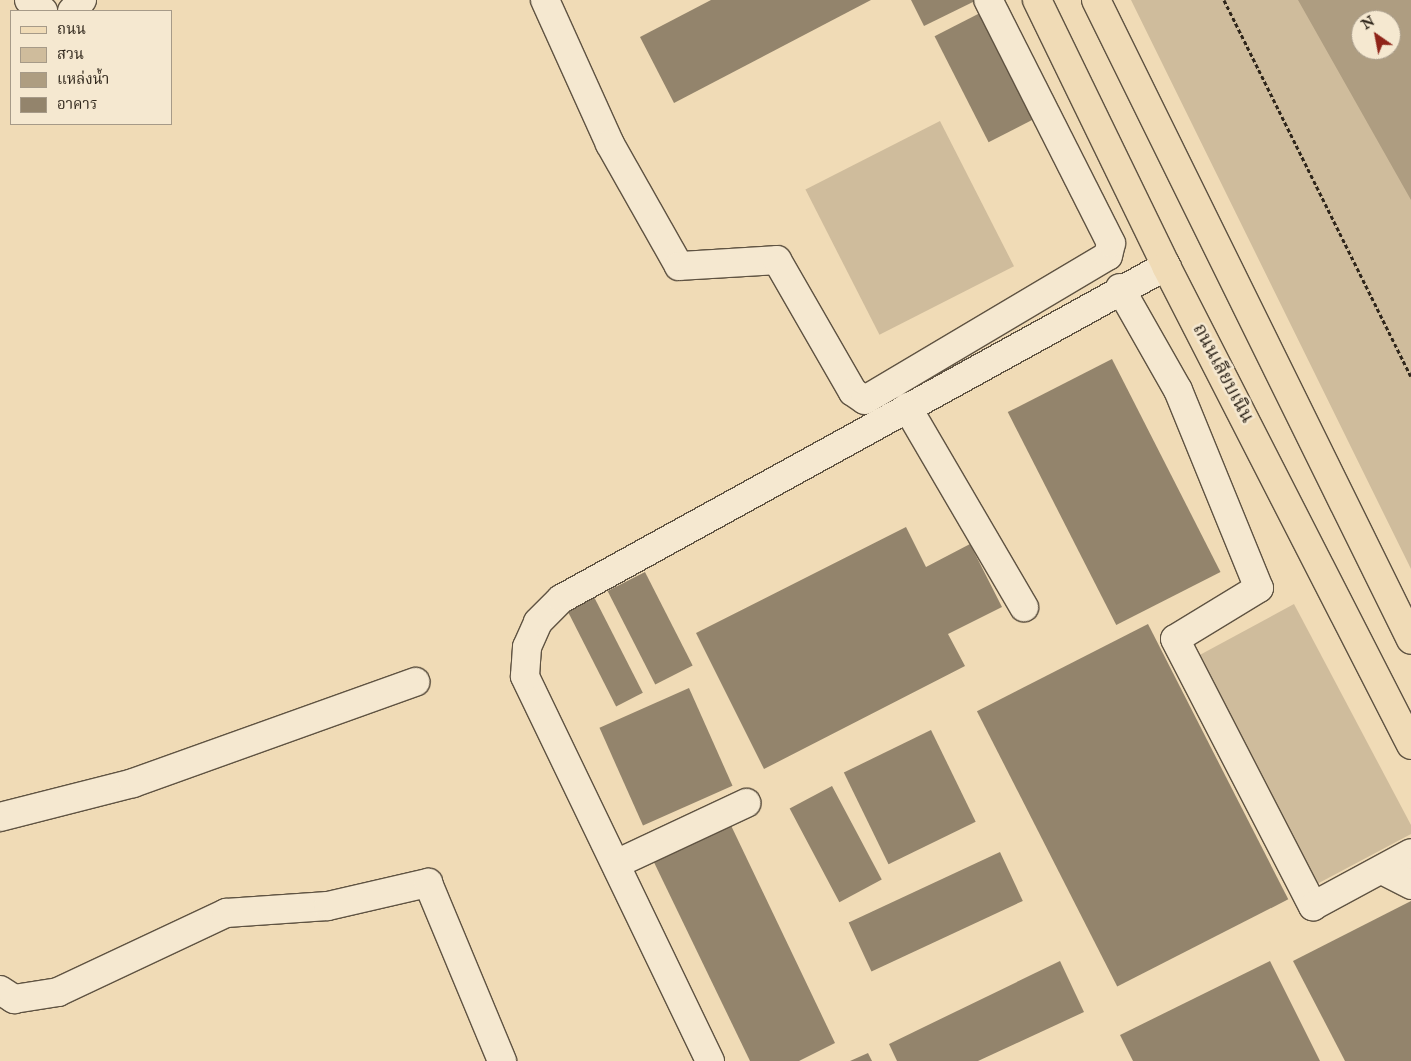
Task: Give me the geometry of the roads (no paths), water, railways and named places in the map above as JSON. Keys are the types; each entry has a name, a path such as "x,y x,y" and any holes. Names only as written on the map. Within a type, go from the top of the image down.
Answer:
{"main road":[{"name":"ถนนเลียบเนิน","path":"1037,0 1166,266 1411,745"},
{"path":"1096,0 1411,640"}],"street":[{"path":"29,0 42,10"},
{"path":"73,10 82,0"},
{"path":"545,0 610,144 678,266 777,260 853,392 865,400 1108,256 1111,243 988,0"},
{"path":"710,1061 525,676 527,646 538,622 561,599 1120,288 1166,266"},
{"path":"1120,288 1178,390 1259,588 1175,639 1313,906 1411,853"},
{"path":"907,406 1024,607"},
{"path":"0,817 133,783 415,682"},
{"path":"616,864 746,803"},
{"path":"1382,870 1411,885"},
{"path":"0,990 14,999 58,992 226,913 328,906 428,883 502,1061"}],"water":[{"path":"1298,0 1411,0 1411,200"}]}
